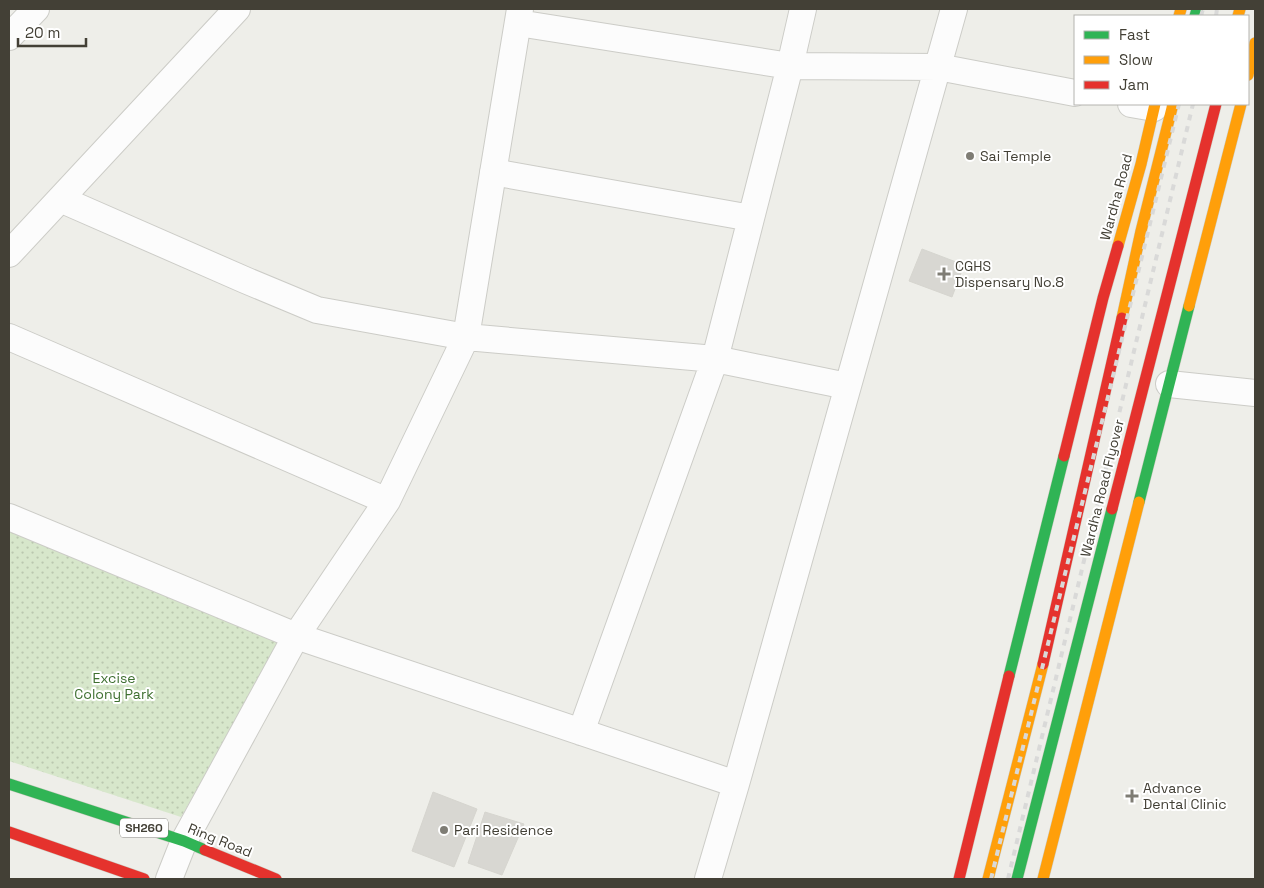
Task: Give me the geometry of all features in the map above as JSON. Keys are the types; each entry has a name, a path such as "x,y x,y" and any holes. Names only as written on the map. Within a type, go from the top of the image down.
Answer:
{"main road":[{"path":"1249,70 1255,43"},
{"name":"Wardha Road Flyover","path":"988,879 1050,636 1141,232 1153,105"},
{"name":"Wardha Road","path":"959,879 1103,298 1141,164 1153,105"},
{"name":"Wardha Road Flyover","path":"1017,879 1216,105"},
{"path":"1043,879 1241,105"},
{"name":"Ring Road","path":"9,784 184,841 276,879"},
{"path":"9,832 144,879"}],"street":[{"path":"9,37 36,9"},
{"path":"9,254 237,9"},
{"path":"581,732 715,358 790,66 802,9"},
{"path":"708,879 954,9"},
{"path":"169,879 184,841 296,636 387,501 466,337 519,16 790,66 938,67 1074,93"},
{"path":"493,172 751,218"},
{"path":"60,199 317,310 466,337 715,358 847,386"},
{"path":"9,337 387,501"},
{"path":"1169,384 1255,393"},
{"path":"9,517 296,636 736,784"}],"green space":[{"name":"Excise Colony Park","path":"9,529 282,642 181,817 9,761"}],"building":[{"path":"922,249 964,265 952,297 909,281"},
{"name":"Pari Residence","path":"433,792 477,809 454,867 412,851"},
{"path":"485,812 524,824 502,875 468,863"}],"railway":[{"path":"1201,15 1203,9"},
{"path":"1216,15 1217,9"},
{"path":"991,879 1179,105"},
{"path":"1008,879 1193,105"}],"traffic: fast":[{"path":"1195,15 1197,9"},
{"path":"1139,502 1189,306"},
{"path":"1009,676 1064,456"},
{"path":"1017,879 1112,509"},
{"path":"9,784 184,841 205,850"}],"traffic: slow":[{"path":"1179,15 1181,9"},
{"path":"1238,15 1240,9"},
{"path":"1249,70 1255,43"},
{"path":"1118,246 1141,164 1155,105"},
{"path":"1122,318 1141,231 1173,105"},
{"path":"1189,306 1241,105"},
{"path":"1043,879 1139,502"},
{"path":"988,879 1043,664"}],"traffic: jam":[{"path":"1112,509 1216,105"},
{"path":"1064,456 1103,298 1118,246"},
{"path":"1043,664 1122,318"},
{"path":"959,879 1009,676"},
{"path":"9,832 144,879"},
{"path":"205,850 276,879"}],"place":[{"name":"Sai Temple","path":"970,156"},
{"name":"CGHS Dispensary No.8","path":"944,274"},
{"name":"Advance Dental Clinic","path":"1132,796"},
{"name":"Pari Residence","path":"444,830"}]}
